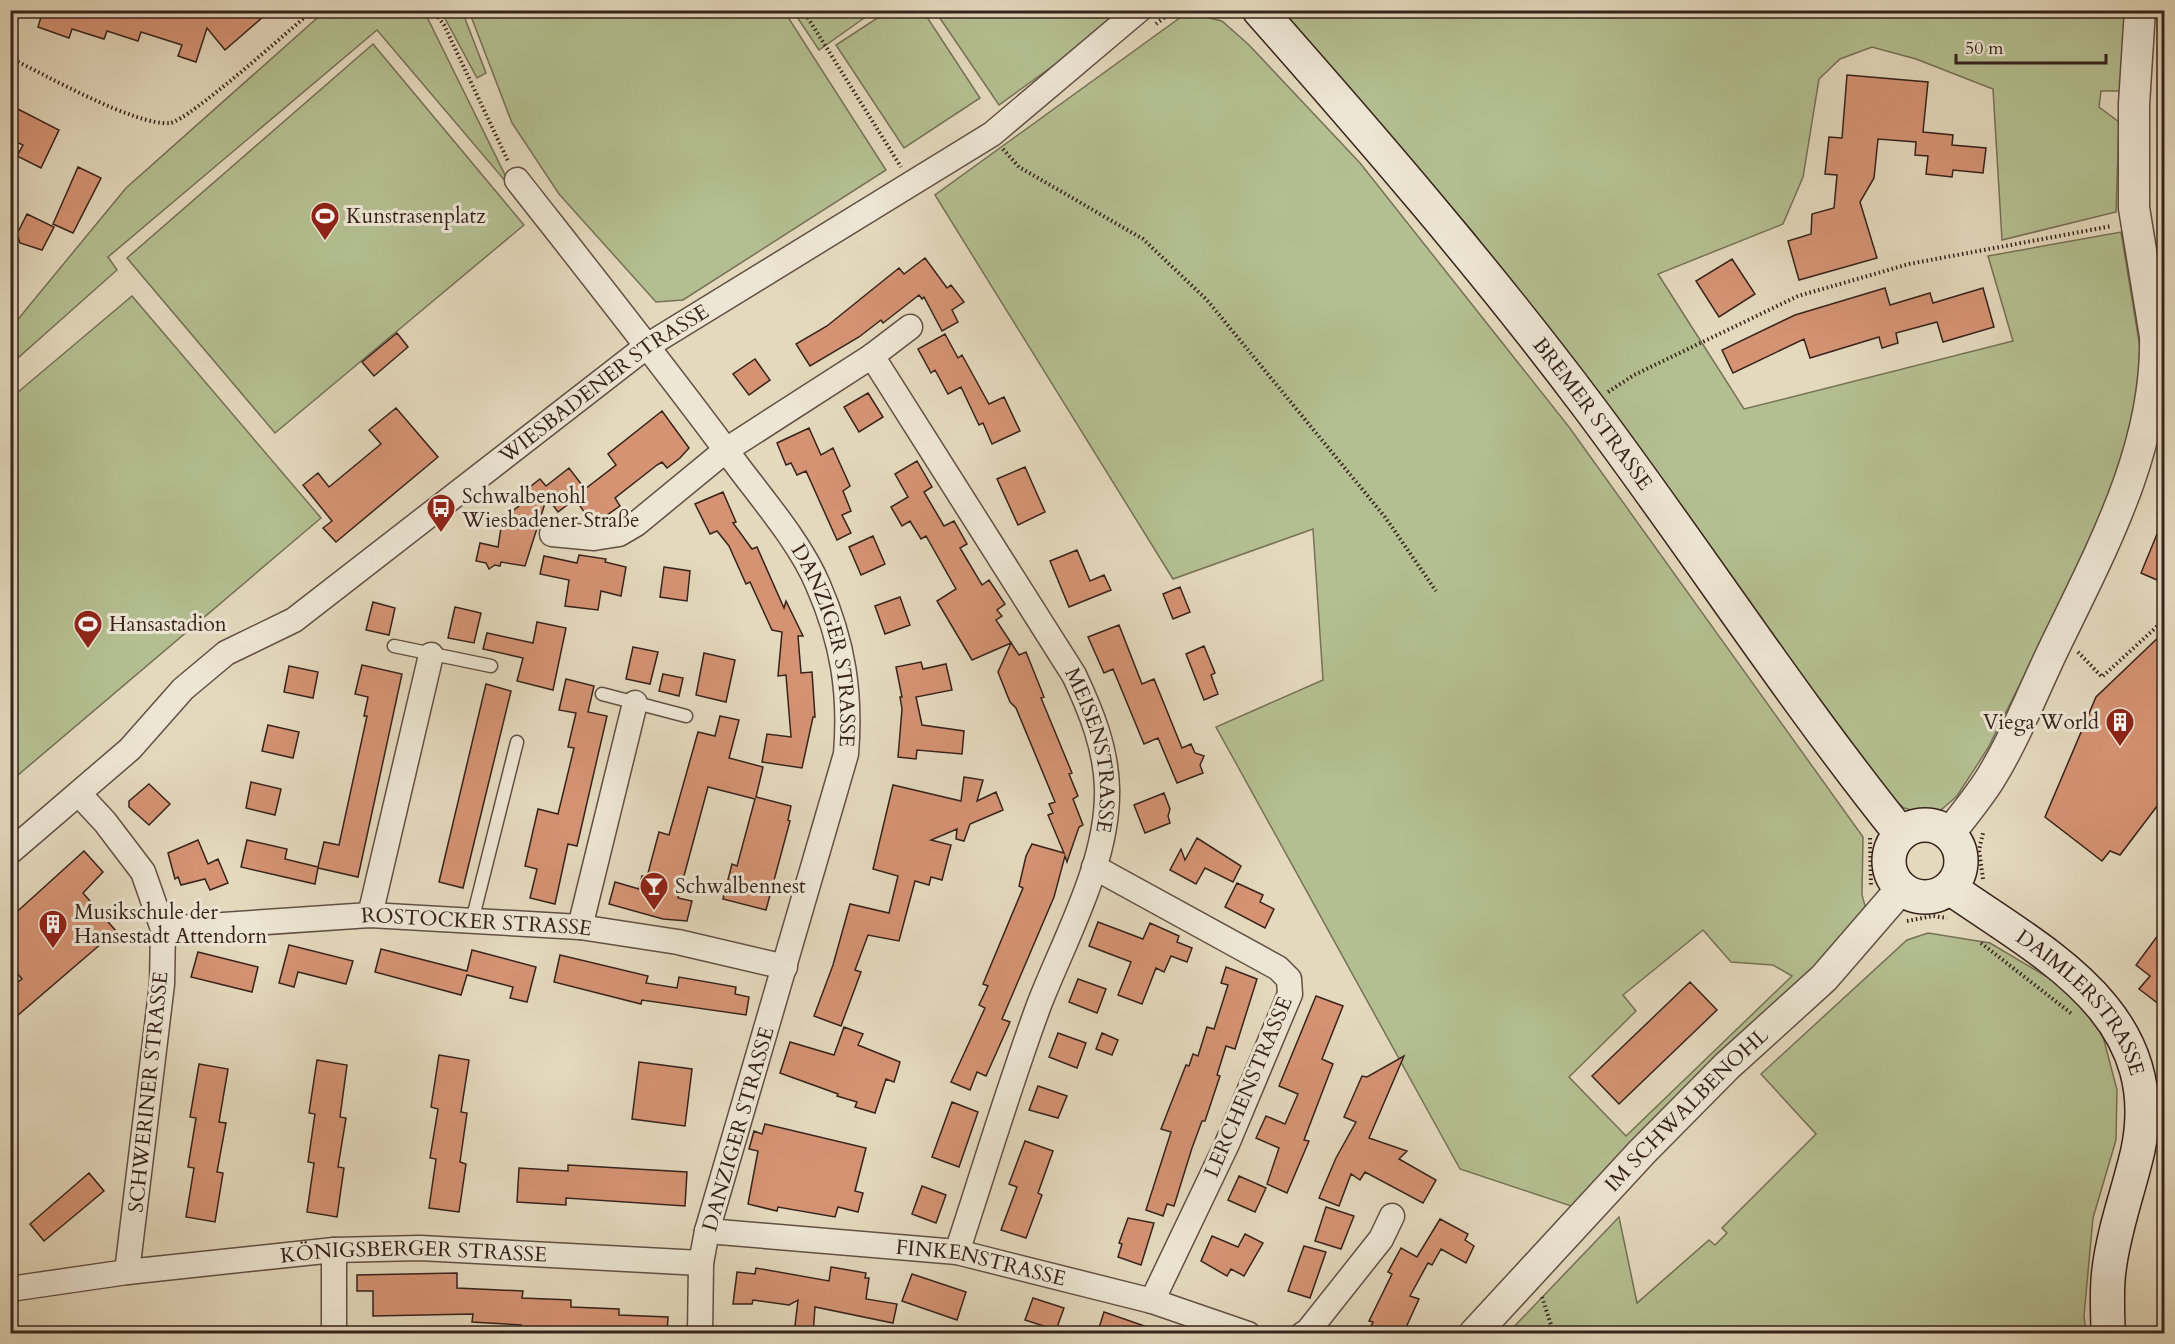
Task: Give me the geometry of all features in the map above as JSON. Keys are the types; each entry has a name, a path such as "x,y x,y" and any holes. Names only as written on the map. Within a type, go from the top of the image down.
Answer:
{"main road":[{"name":"BREMER STRASSE","path":"1248,16 1447,228 1588,406 1836,753 1885,835"},
{"path":"1921,825 1932,825 1949,834 1958,846 1961,868 1949,903 1910,894 1892,900 1893,879 1889,861 1893,844 1885,835 1921,825"},
{"name":"DAIMLERSTRASSE","path":"1949,903 2067,969 2108,1012 2133,1052 2142,1105 2138,1149 2123,1199 2109,1271 2108,1334"}],"street":[{"name":"WIESBADENER STRASSE","path":"10,852 130,749 183,689 226,653 294,620 647,346 910,183 992,135 1139,10"},
{"path":"1949,834 1991,778 2111,530 2140,444 2160,369 2135,221 2134,104 2140,10"},
{"name":"DANZIGER STRASSE","path":"518,180 647,346 787,533 818,583 837,634 845,676 849,711 846,754 707,1231 701,1263 700,1334"},
{"path":"552,534 594,538 619,534 636,524 726,450 873,356 910,327"},
{"name":"MEISENSTRASSE","path":"873,356 1074,675 1091,711 1101,746 1107,788 1105,828 1094,867 1039,1006 957,1252"},
{"path":"370,915 431,654"},
{"path":"580,927 635,703"},
{"name":"SCHWERINER STRASSE","path":"79,794 105,822 143,872 163,929 162,984 127,1272"},
{"name":"LERCHENSTRASSE","path":"1094,867 1278,968 1290,979 1290,994 1227,1144 1152,1301"},
{"name":"IM SCHWALBENOHL","path":"1474,1334 1641,1153 1728,1066 1824,978 1892,900"},
{"name":"ROSTOCKER STRASSE","path":"163,929 370,915 580,927 678,942 785,967"},
{"path":"1303,1334 1308,1331 1381,1239 1392,1216"},
{"name":"FINKENSTRASSE","path":"707,1231 957,1252 1152,1301 1248,1334"},
{"name":"KÖNIGSBERGER STRASSE","path":"10,1289 127,1272 334,1250 420,1248 701,1263"},
{"path":"334,1250 334,1334"}],"lane":[{"path":"394,646 491,666"},
{"path":"602,694 686,716"},
{"path":"472,921 517,742"}],"path":[{"path":"10,58 141,120 172,123 198,107 313,10"},
{"path":"433,10 444,25 518,180"},
{"path":"803,10 887,141 910,183"},
{"path":"1226,11 1248,16"},
{"path":"992,135 1019,167 1143,239 1207,300 1385,517 1437,591"},
{"path":"1588,406 1634,375 1798,296 1909,264 2135,221"},
{"path":"2078,651 2102,677 2164,620"},
{"path":"1885,835 1872,901 1892,900"},
{"path":"1919,917 1949,903"},
{"path":"1974,936 2052,1001 2078,1018"},
{"path":"1542,1297 1554,1334"}],"green space":[{"path":"325,11 424,11 512,189 377,30 108,257 117,270 11,364 10,329 126,188"},
{"path":"441,11 462,11 486,73 477,78"},
{"path":"469,11 784,11 886,170 683,300 656,302 559,194 512,123"},
{"path":"793,11 874,11 819,50"},
{"path":"888,11 923,11 980,98 904,148 836,45"},
{"path":"935,11 1118,11 1061,60 999,105"},
{"path":"1283,11 2127,11 2120,91 2101,91 2099,107 2119,122 2116,212 2002,240 1993,89 1916,59 1872,47 1840,59 1819,79 1803,177 1783,224 1658,274 1744,409 2013,341 1988,256 2121,232 2142,360 2129,442 2097,530 1988,748 1957,796 1941,810 1922,813 1904,808 1863,773 1611,412 1472,231"},
{"path":"1201,16 1222,21 1249,45 1360,163 1569,427 1863,837 1862,895 1867,913 1577,1208 1460,1169 1216,727 1323,680 1313,529 1173,579 935,195 1181,17","holes":["1703,930 1731,962 1773,965 1792,976 1626,1136 1569,1077 1636,1011 1623,995"]},
{"name":"Kunstrasenplatz","path":"373,44 524,225 275,433 127,258"},
{"name":"Hansastadion","path":"132,296 321,518 11,781 11,398"},
{"path":"1928,933 1990,943 2059,984 2100,1025 2117,1090 2116,1140 2093,1218 2084,1316 2086,1333 1507,1334 1619,1217 1637,1303 1709,1240 1715,1245 1727,1233 1722,1228 1816,1134 1761,1074 1907,940"}],"building":[{"path":"43,10 271,10 225,50 207,28 196,62 178,56 182,45 141,32 138,41 107,31 104,39 72,29 69,38 38,27"},
{"path":"1847,75 1928,82 1923,132 1953,135 1952,145 1986,148 1983,173 1953,170 1952,177 1926,174 1928,156 1915,155 1916,142 1878,139 1874,178 1860,202 1877,258 1799,280 1788,241 1811,234 1812,214 1834,208 1837,175 1825,174 1829,137 1842,138"},
{"path":"10,105 59,130 41,168 17,156 23,145 10,139"},
{"path":"78,167 101,178 73,233 53,224"},
{"path":"27,214 54,227 42,250 20,243 17,234"},
{"path":"925,258 947,288 951,285 964,302 952,310 958,322 942,331 924,297 922,299 919,295 883,323 881,320 859,337 810,366 796,344 827,326 899,268 904,274"},
{"path":"1732,259 1755,294 1719,317 1696,281"},
{"path":"1885,288 1890,305 1930,293 1933,303 1983,288 1994,327 1943,342 1937,322 1896,333 1898,343 1882,348 1879,337 1810,358 1804,339 1733,373 1722,350 1795,315"},
{"path":"397,333 408,347 374,376 362,362"},
{"path":"945,334 958,358 962,355 989,404 1004,397 1020,431 992,444 983,423 979,425 961,387 948,394 935,370 931,373 918,349"},
{"path":"755,359 770,380 749,395 733,374"},
{"path":"868,393 883,417 859,432 844,407"},
{"path":"396,408 438,457 336,542 323,528 332,521 303,485 318,473 329,487 381,444 369,430"},
{"path":"662,411 689,448 680,458 667,468 662,462 657,465 615,498 620,506 594,524 575,499 558,512 547,497 525,566 501,562 500,566 495,565 489,569 486,563 476,561 480,543 498,547 503,515 507,515 531,497 526,490 540,479 546,486 569,468 585,489 616,465 608,454"},
{"path":"809,428 821,455 833,448 850,486 843,491 851,511 842,515 851,533 837,540 806,471 797,475 791,463 786,465 777,443"},
{"path":"917,461 932,487 924,492 944,526 954,521 967,544 960,548 982,585 989,580 1005,604 997,610 1002,616 996,620 1019,655 1026,652 1044,697 1041,698 1072,773 1069,774 1078,796 1073,799 1083,825 1079,827 1067,862 1065,856 1054,897 1002,1019 1010,1022 986,1076 977,1072 970,1090 951,1082 985,1008 979,1005 988,986 983,984 1023,888 1019,886 1026,856 1032,844 1064,853 1048,815 1053,813 1049,804 1055,802 1016,708 1010,702 998,672 1011,643 972,660 937,601 956,589 926,536 921,539 910,521 902,526 891,507 908,497 895,474"},
{"path":"1025,467 1045,512 1018,525 997,479"},
{"path":"723,492 736,522 733,523 752,549 757,547 784,608 786,601 803,636 798,636 801,673 812,672 815,717 813,717 802,768 762,762 767,734 791,737 786,675 778,676 782,632 772,630 750,582 746,584 729,546 717,531 710,534 695,504"},
{"path":"2164,517 2164,583 2141,573"},
{"path":"873,536 885,564 861,575 849,547"},
{"path":"1077,550 1090,581 1104,575 1111,590 1069,607 1050,561"},
{"path":"579,555 606,559 605,562 626,567 621,596 601,591 598,610 565,606 569,580 540,574 544,556 577,563"},
{"path":"664,567 690,571 687,601 660,597"},
{"path":"1180,587 1190,612 1173,619 1163,594"},
{"path":"900,597 910,625 885,634 875,606"},
{"path":"373,602 395,608 389,635 366,630"},
{"path":"455,607 481,613 474,643 448,638"},
{"path":"537,622 566,628 553,690 517,681 523,658 483,649 487,633 533,643"},
{"path":"1119,625 1142,684 1154,679 1182,748 1191,744 1195,753 1204,756 1200,765 1203,773 1177,783 1158,738 1144,744 1113,669 1104,673 1088,637"},
{"name":"Viega World","path":"2164,632 2164,797 2120,855 2110,851 2102,861 2045,817 2096,697"},
{"path":"1204,646 1215,673 1211,675 1218,694 1204,700 1186,654"},
{"path":"633,647 658,652 650,684 626,679"},
{"path":"704,653 735,660 726,702 696,695"},
{"path":"921,662 923,669 946,664 952,690 916,697 922,725 964,731 962,754 917,750 916,759 898,757 902,709 900,697 902,697 896,667"},
{"path":"362,665 402,674 358,877 318,868 315,884 241,867 247,840 287,849 285,859 318,867 324,842 339,845 367,716 364,716 368,697 355,694"},
{"path":"289,666 318,672 313,698 284,692"},
{"path":"663,674 683,678 679,696 659,691"},
{"path":"566,679 594,686 588,712 607,716 577,846 568,844 555,904 530,898 537,869 525,866 538,809 558,814 574,748 568,747 576,713 559,710"},
{"path":"486,684 511,691 463,888 439,882"},
{"path":"720,716 739,720 729,758 763,767 756,797 791,806 788,820 790,821 766,910 723,899 732,864 737,866 755,799 708,787 678,898 692,901 687,921 663,919 609,904 615,882 639,889 642,876 647,877 659,832 669,835 698,732 715,736"},
{"path":"268,725 299,732 293,758 262,751"},
{"path":"964,777 983,780 977,801 996,792 1003,810 970,824 964,841 956,839 957,829 931,840 951,845 942,880 931,877 929,885 915,881 899,941 868,935 855,970 861,972 841,1026 814,1016 833,965 850,904 889,913 898,876 873,869 893,785 961,801"},
{"path":"251,782 281,789 275,815 246,808"},
{"path":"149,784 170,804 149,825 129,807 129,801"},
{"path":"1164,793 1170,809 1168,816 1170,823 1145,833 1134,805"},
{"path":"1197,838 1241,866 1233,882 1205,868 1196,884 1170,870 1181,849 1185,860"},
{"path":"198,840 208,864 218,859 228,883 210,890 205,879 181,885 178,877 175,879 168,853"},
{"name":"Musikschule der Hansestadt Attendorn","path":"84,851 103,872 83,893 116,931 10,1022 10,988 22,979 10,965 10,918"},
{"path":"1237,883 1263,895 1260,902 1274,909 1265,928 1225,907"},
{"path":"1098,922 1143,939 1150,923 1179,936 1177,942 1192,948 1187,962 1171,956 1164,972 1156,968 1142,1004 1118,995 1131,962 1089,946"},
{"path":"2164,927 2164,1008 2139,989 2150,976 2136,965"},
{"path":"289,945 353,961 346,984 298,972 294,987 279,983"},
{"path":"381,949 467,971 472,950 536,967 527,1002 510,998 513,987 467,975 461,995 375,972"},
{"path":"198,952 258,967 252,992 191,977"},
{"path":"560,955 648,976 646,983 677,988 679,977 736,987 735,994 749,997 746,1015 642,1000 641,1004 554,982"},
{"path":"1226,967 1257,979 1235,1049 1226,1046 1217,1075 1220,1076 1205,1121 1202,1121 1192,1148 1174,1206 1167,1204 1163,1216 1146,1210 1171,1132 1161,1129 1186,1065 1189,1066 1193,1054 1198,1056 1207,1027 1214,1029 1228,985 1221,983"},
{"path":"1078,979 1106,989 1097,1013 1069,1002"},
{"path":"1690,982 1717,1010 1619,1104 1592,1076"},
{"path":"1316,996 1343,1006 1322,1059 1333,1064 1304,1140 1309,1141 1287,1193 1267,1184 1279,1148 1256,1138 1266,1116 1285,1124 1298,1094 1279,1086"},
{"path":"844,1027 863,1034 858,1045 900,1062 894,1082 886,1079 875,1113 855,1107 857,1102 837,1096 838,1094 780,1073 790,1042 834,1055"},
{"path":"1058,1033 1086,1043 1077,1068 1049,1057"},
{"path":"1102,1033 1118,1040 1112,1055 1096,1049"},
{"path":"439,1055 469,1060 461,1112 467,1113 460,1162 466,1164 459,1212 429,1208 436,1159 430,1158 438,1109 431,1107"},
{"path":"1404,1056 1369,1138 1407,1151 1399,1159 1436,1180 1423,1203 1365,1172 1360,1180 1351,1174 1339,1206 1319,1198 1336,1158 1356,1122 1344,1117 1362,1076 1367,1077"},
{"path":"317,1060 347,1065 340,1117 346,1118 338,1167 344,1168 337,1217 307,1212 314,1163 308,1162 315,1114 309,1113"},
{"path":"639,1062 692,1069 685,1126 632,1119"},
{"path":"199,1064 228,1069 219,1122 226,1123 217,1172 223,1173 215,1222 186,1217 194,1168 188,1167 196,1118 190,1117"},
{"path":"1038,1086 1067,1096 1058,1118 1029,1110"},
{"path":"952,1102 978,1112 959,1167 932,1157"},
{"path":"765,1124 866,1148 855,1191 863,1193 858,1212 838,1207 835,1217 778,1207 777,1211 748,1204 758,1151 749,1149 754,1131 762,1134"},
{"path":"1025,1141 1053,1151 1038,1193 1042,1195 1026,1238 1001,1230 1017,1187 1009,1184"},
{"path":"568,1165 687,1172 685,1206 566,1198 566,1205 517,1202 519,1168 568,1171"},
{"path":"89,1173 104,1191 44,1241 30,1224"},
{"path":"1239,1176 1266,1188 1255,1212 1228,1200"},
{"path":"922,1186 946,1195 936,1223 912,1214"},
{"path":"1326,1207 1354,1216 1341,1249 1315,1241"},
{"path":"1128,1218 1154,1223 1141,1265 1118,1257 1122,1244 1119,1243"},
{"path":"1440,1219 1468,1234 1465,1240 1474,1246 1466,1263 1441,1249 1432,1265 1428,1263 1410,1296 1419,1299 1403,1334 1367,1334 1373,1322 1369,1321 1392,1274 1388,1272 1401,1248 1417,1257"},
{"path":"1245,1234 1263,1243 1244,1276 1231,1269 1227,1276 1201,1261 1212,1236 1238,1247"},
{"path":"1304,1246 1326,1252 1310,1298 1288,1291"},
{"path":"831,1267 866,1273 865,1278 869,1278 866,1299 897,1304 893,1323 815,1307 813,1334 794,1334 798,1300 789,1305 753,1300 752,1304 733,1304 737,1272 755,1274 756,1268 829,1281"},
{"path":"457,1273 457,1288 523,1291 522,1298 571,1300 571,1307 619,1309 619,1315 668,1317 667,1334 521,1332 521,1325 472,1322 473,1314 373,1316 373,1291 357,1291 357,1275"},
{"path":"912,1274 966,1292 957,1320 902,1301"},
{"path":"1033,1298 1064,1308 1056,1330 1025,1320"},
{"path":"1104,1312 1159,1331 1159,1334 1097,1334"}],"place":[{"name":"Kunstrasenplatz","path":"325,242"},
{"name":"Schwalbenohl Wiesbadener Straße","path":"441,534"},
{"name":"Hansastadion","path":"88,650"},
{"name":"Viega World","path":"2120,748"},
{"name":"Schwalbennest","path":"654,912"},
{"name":"Musikschule der Hansestadt Attendorn","path":"53,950"}]}
